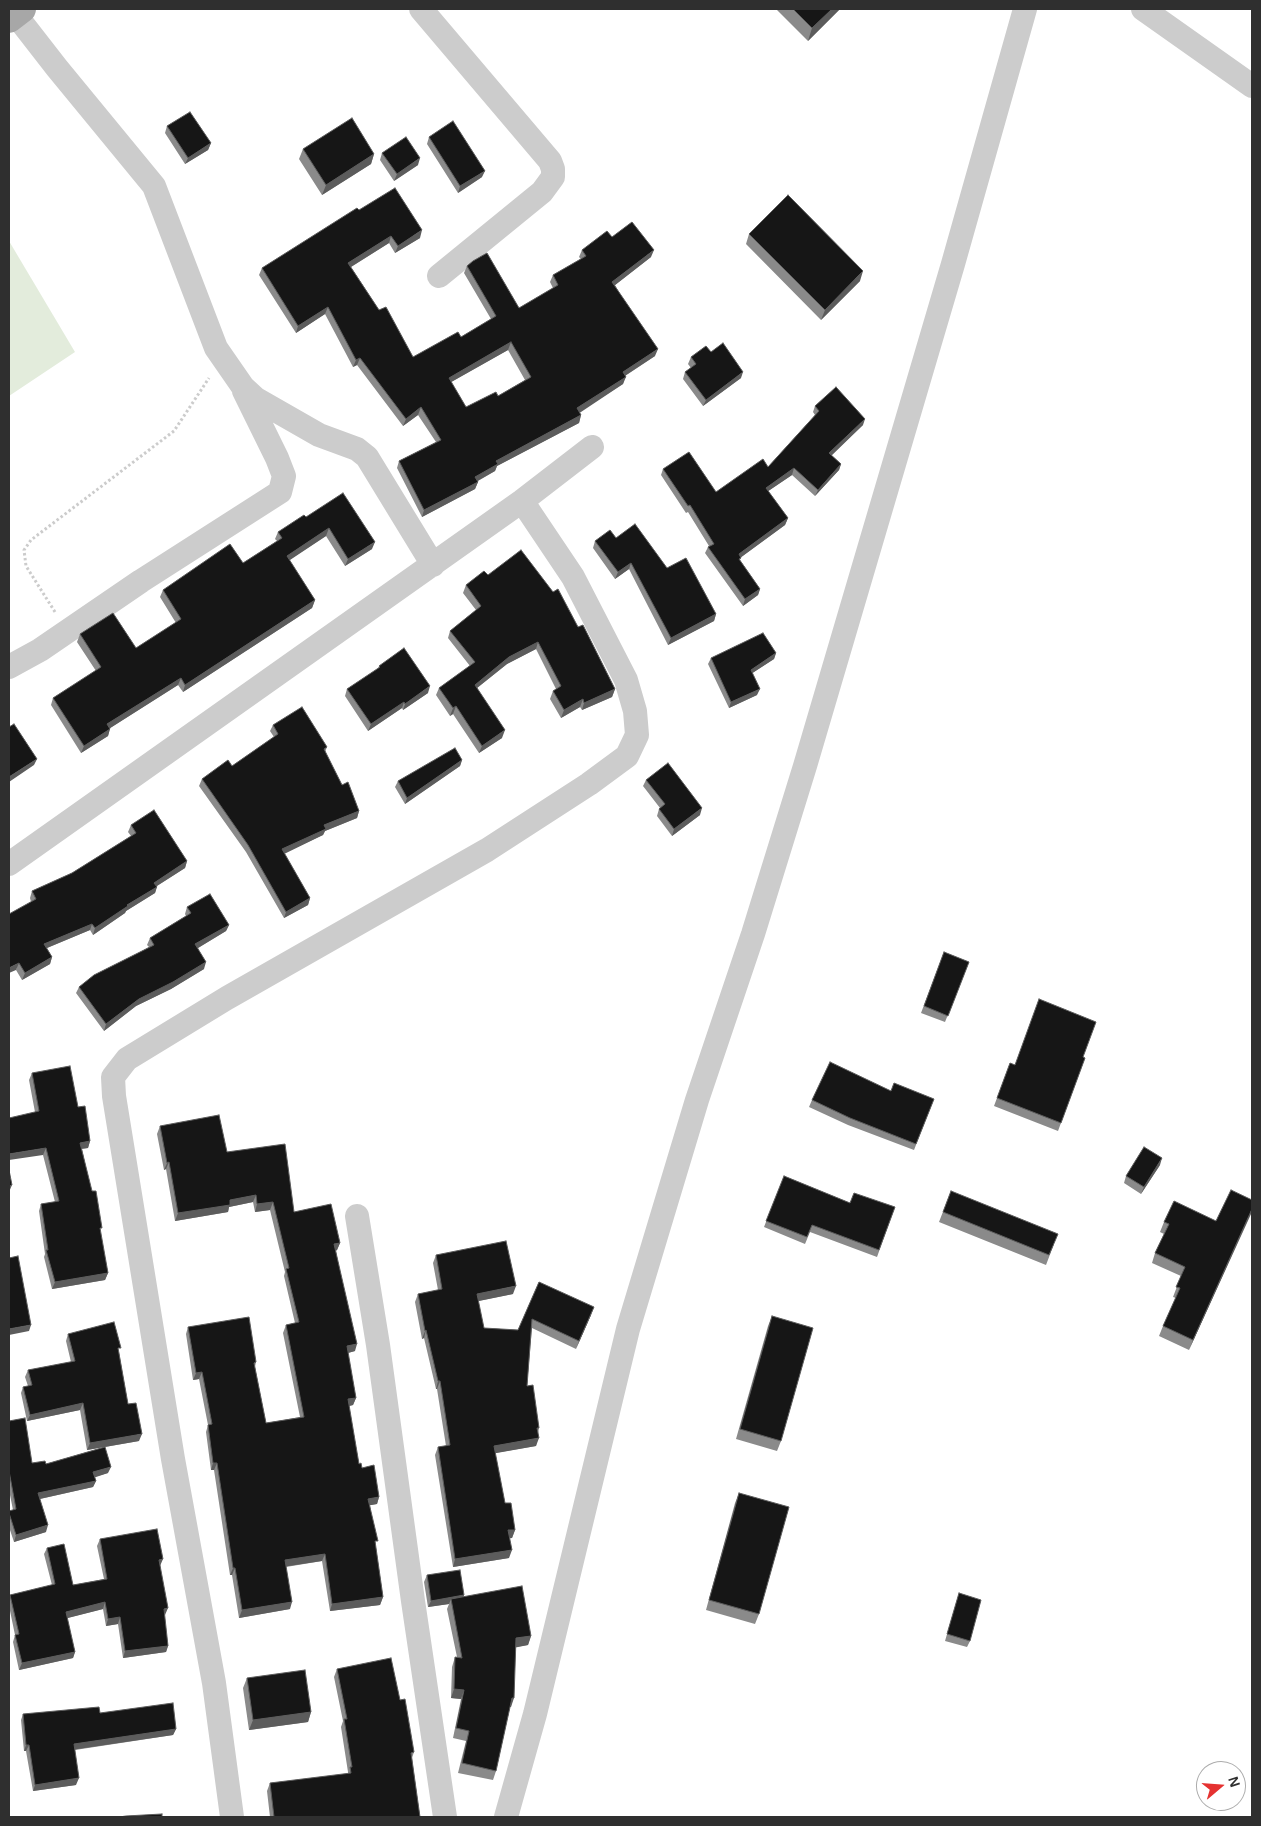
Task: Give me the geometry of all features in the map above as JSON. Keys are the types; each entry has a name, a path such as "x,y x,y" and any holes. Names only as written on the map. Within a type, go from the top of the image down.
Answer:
{"street":[{"path":"422,9 550,160 553,169 553,177 542,192 439,276"},
{"path":"506,1817 535,1714 628,1329 697,1100 753,934 805,766 1025,9"},
{"path":"1143,9 1252,86"},
{"path":"9,667 68,632 141,581 280,492 284,476 242,387 216,348 154,186 62,75 15,14"},
{"path":"242,387 256,398 319,435 357,449 367,457 433,565"},
{"path":"9,864 433,565 522,501 592,447"},
{"path":"232,1817 214,1682 173,1459 114,1096 113,1077 127,1059 143,1049 227,998 487,850 589,784 627,756 637,735 635,711 626,680 574,577 522,501"},
{"path":"357,1216 378,1345 445,1817"}],"path":[{"path":"68,632 26,566 24,550 31,540 174,431 209,380 216,348"}],"green space":[{"path":"9,241 75,352 9,396"}],"building":[{"path":"793,9 832,9 812,28"},
{"path":"190,112 211,143 188,158 167,126"},
{"path":"352,118 374,154 326,185 303,149"},
{"path":"453,121 485,171 460,186 429,137"},
{"path":"406,137 420,158 397,174 382,153"},
{"path":"395,188 422,230 398,246 391,236 348,263 379,310 386,307 413,357 458,332 461,337 496,316 467,266 473,261 487,253 519,308 558,285 553,275 586,256 582,250 607,231 612,237 632,222 654,250 612,282 658,349 623,372 626,377 577,408 581,415 496,461 498,464 475,477 478,482 424,510 399,461 441,440 421,407 406,419 360,358 356,360 328,307 298,326 262,268 357,208 359,210","holes":["511,342 531,377 498,396 496,392 466,407 449,378"]},
{"path":"788,195 863,271 825,310 749,234"},
{"path":"723,343 743,372 706,400 685,372 696,364 691,357 706,346 711,352"},
{"path":"836,387 865,419 829,453 841,464 818,490 794,468 766,488 788,518 739,554 741,558 739,559 760,589 745,599 708,547 714,544 690,505 688,506 663,469 689,452 716,492 763,459 768,467 819,411 815,406"},
{"path":"343,493 375,542 348,559 329,528 287,556 315,600 185,685 181,678 107,724 110,729 84,746 53,698 101,667 80,634 113,613 136,648 181,619 163,590 230,544 243,563 282,538 278,532 304,515 306,517"},
{"path":"635,524 667,568 686,558 716,614 671,638 631,563 618,572 595,541 610,530 616,538"},
{"path":"521,550 553,592 558,589 578,627 583,625 615,689 584,703 583,699 564,710 553,691 561,686 538,642 509,657 475,685 505,730 482,746 456,706 453,708 439,688 475,662 450,631 481,606 466,585 484,571 488,575"},
{"path":"763,633 776,653 751,670 760,689 731,702 711,658"},
{"path":"404,648 430,686 405,704 404,702 371,724 347,689"},
{"path":"302,707 327,747 324,749 342,785 348,782 359,811 324,825 326,829 282,849 310,898 286,912 248,845 202,779 228,760 232,766 278,734 273,725"},
{"path":"14,724 37,759 9,777 9,727"},
{"path":"455,748 462,760 407,798 398,781"},
{"path":"668,763 702,808 674,829 659,809 665,804 646,780"},
{"path":"154,810 187,861 154,883 157,887 127,905 95,928 92,924 44,944 52,957 25,973 19,963 9,968 9,914 36,899 32,891 72,873 136,833 131,825"},
{"path":"210,894 229,925 195,944 206,962 173,982 139,999 106,1024 79,987 94,975 154,945 150,938 191,913 187,907"},
{"path":"944,952 969,962 948,1016 924,1006"},
{"path":"1039,999 1096,1022 1061,1123 997,1098 1010,1063 1015,1065"},
{"path":"830,1062 891,1091 894,1083 934,1099 916,1144 850,1118 812,1100"},
{"path":"70,1066 78,1107 85,1106 90,1141 80,1143 92,1191 96,1191 108,1273 55,1282 46,1250 48,1250 41,1204 59,1201 46,1148 9,1154 9,1118 39,1111 32,1073"},
{"path":"219,1115 227,1152 285,1144 294,1212 331,1204 340,1243 334,1244 357,1344 347,1346 356,1398 348,1399 359,1464 361,1463 362,1468 374,1465 379,1497 368,1499 378,1541 375,1541 383,1597 332,1604 325,1554 285,1560 292,1602 242,1610 235,1568 233,1568 217,1463 213,1463 208,1425 212,1424 202,1372 196,1373 188,1327 249,1317 256,1362 254,1363 266,1423 304,1417 286,1325 299,1322 286,1269 289,1268 273,1202 257,1204 256,1195 230,1200 230,1205 178,1213 169,1162 167,1163 160,1126"},
{"path":"1144,1147 1162,1158 1144,1187 1126,1176"},
{"path":"9,1170 12,1185 9,1186"},
{"path":"784,1176 850,1203 854,1193 895,1207 879,1250 812,1225 807,1237 766,1221"},
{"path":"1231,1190 1252,1200 1252,1209 1193,1340 1163,1326 1180,1288 1176,1287 1185,1267 1155,1253 1169,1224 1164,1222 1174,1201 1216,1221"},
{"path":"951,1191 1058,1234 1049,1255 943,1212"},
{"path":"506,1241 516,1286 477,1294 484,1328 518,1330 539,1282 594,1307 579,1341 532,1319 527,1386 533,1385 539,1438 494,1446 505,1503 511,1503 515,1530 508,1530 512,1550 455,1559 438,1447 450,1445 440,1381 438,1381 425,1331 418,1294 442,1289 436,1255"},
{"path":"18,1256 31,1325 9,1329 9,1258"},
{"path":"772,1316 813,1328 781,1441 740,1429"},
{"path":"114,1322 121,1348 118,1348 128,1404 136,1403 142,1434 90,1443 83,1403 30,1415 23,1387 32,1385 28,1370 75,1361 68,1334"},
{"path":"25,1418 32,1463 45,1461 46,1464 105,1447 111,1467 93,1472 96,1481 38,1493 48,1525 16,1535 9,1513 9,1511 16,1509 9,1471 9,1421"},
{"path":"739,1493 789,1507 759,1614 709,1600"},
{"path":"157,1529 163,1559 159,1560 168,1608 164,1609 168,1646 125,1651 120,1617 108,1619 105,1602 66,1612 75,1652 22,1663 15,1635 19,1634 10,1595 55,1584 47,1548 64,1544 73,1585 107,1579 100,1539"},
{"path":"460,1570 464,1595 431,1601 427,1575"},
{"path":"522,1586 531,1636 516,1638 514,1698 512,1698 496,1771 462,1763 469,1731 456,1728 464,1690 454,1689 455,1657 462,1658 451,1599"},
{"path":"959,1593 981,1600 970,1641 947,1634"},
{"path":"391,1658 400,1700 405,1699 414,1752 411,1753 420,1817 274,1817 270,1783 351,1773 350,1767 352,1767 344,1719 347,1719 337,1669"},
{"path":"305,1670 311,1712 253,1720 247,1678"},
{"path":"173,1703 176,1729 74,1744 79,1778 35,1785 29,1745 26,1745 23,1714 99,1707 100,1713"},
{"path":"162,1814 162,1817 119,1817 126,1816"}]}
